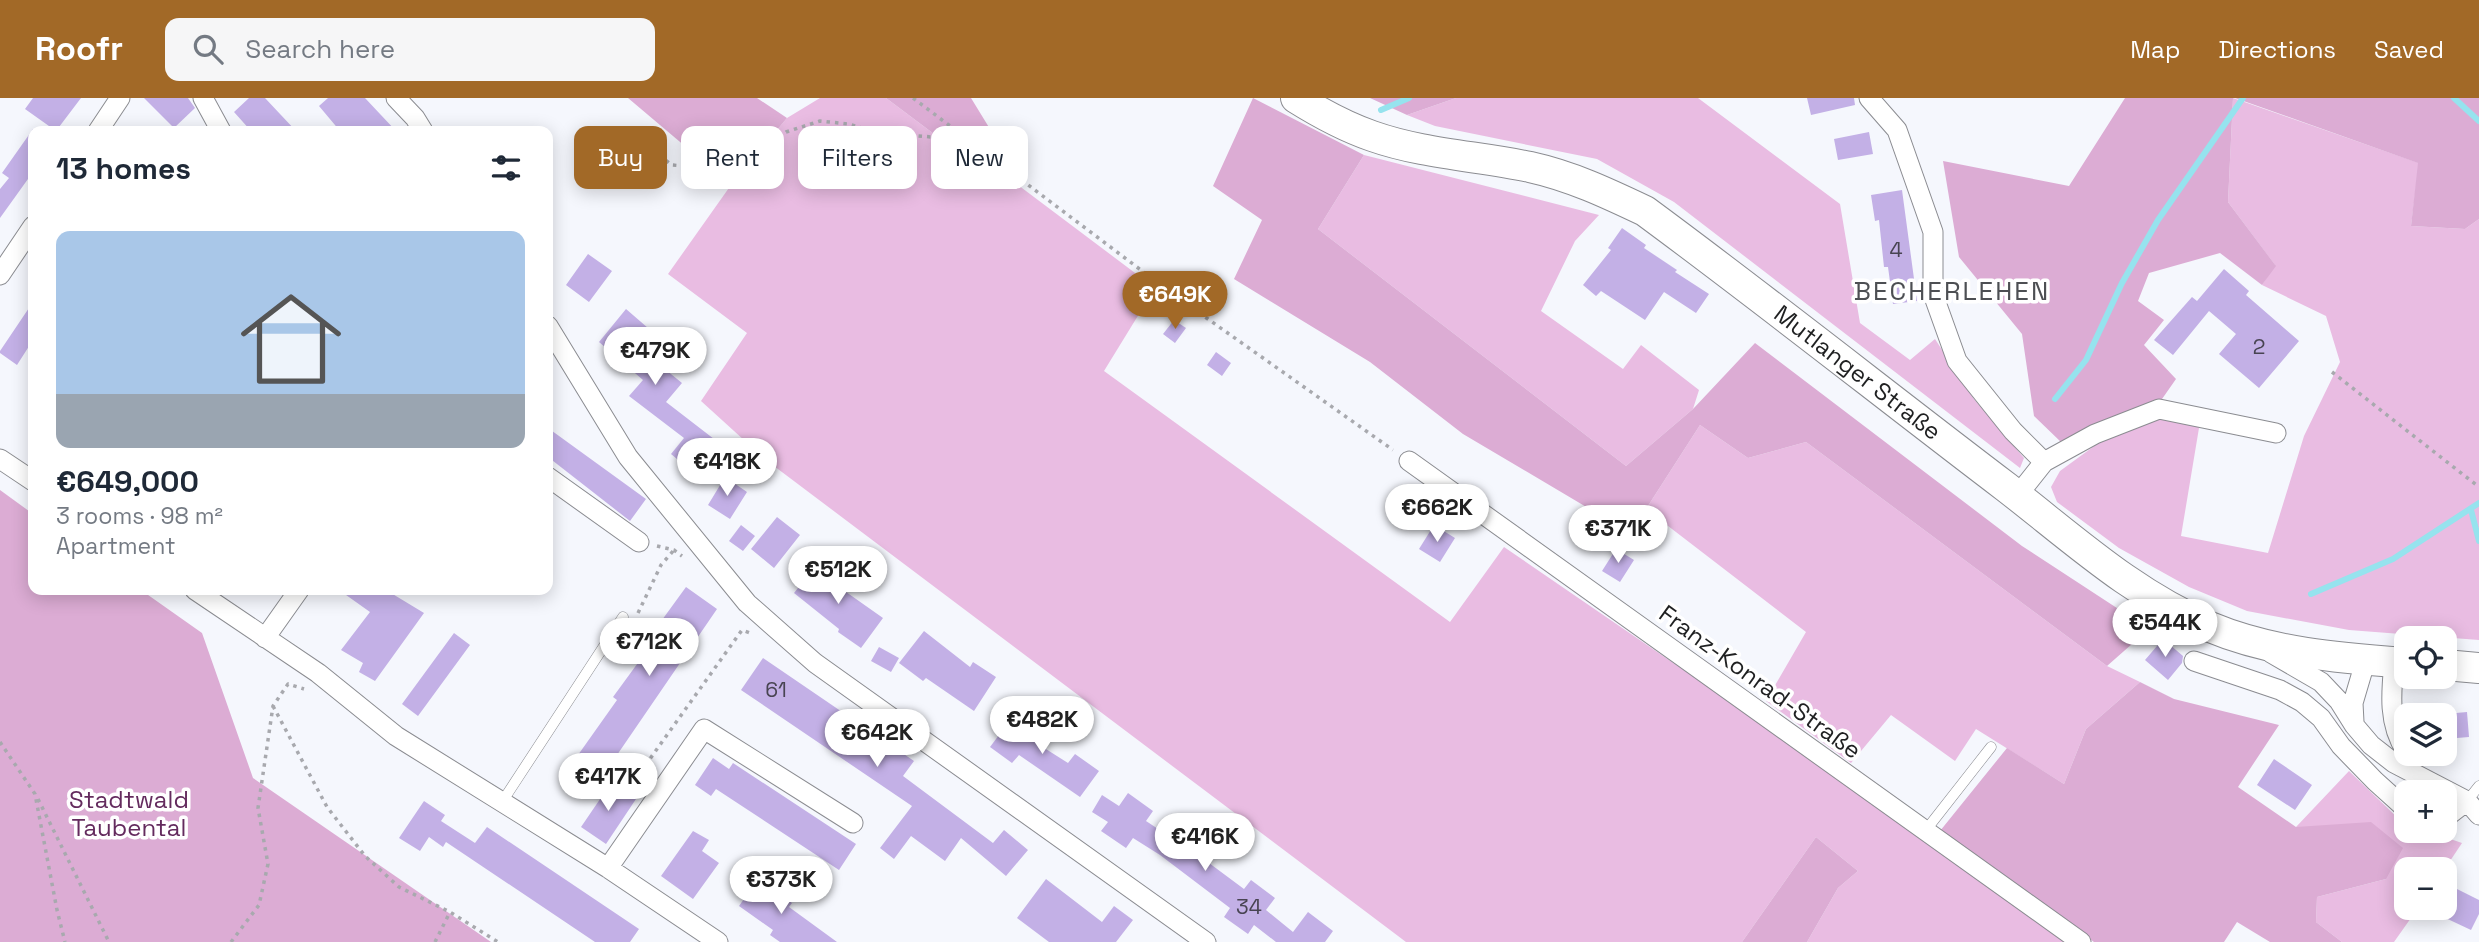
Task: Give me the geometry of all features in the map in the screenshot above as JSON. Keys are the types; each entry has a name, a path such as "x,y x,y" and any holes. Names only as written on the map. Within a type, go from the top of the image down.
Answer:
{"main road":[{"name":"Mutlanger Straße","path":"1296,98 1320,113 1373,137 1530,167 1576,179 1645,211 2017,496 2098,562 2173,610 2253,643 2304,653 2389,661"},
{"path":"2457,666 2479,668"}],"street":[{"path":"100,126 120,98"},
{"path":"203,98 218,126"},
{"path":"396,98 420,126"},
{"path":"1869,98 1897,130 1933,232 1933,294 1957,361 2013,430 2044,462"},
{"path":"0,275 28,233"},
{"path":"553,334 628,457 747,603 815,663 1206,942"},
{"path":"2017,496 2044,462 2095,434 2159,409 2276,433"},
{"path":"0,459 28,478"},
{"name":"Franz-Konrad-Straße","path":"1409,461 2081,942"},
{"path":"553,481 639,542"},
{"path":"202,595 318,673 396,736 608,868 718,942"},
{"path":"265,639 296,595"},
{"path":"2253,643 2321,682 2339,701 2371,745 2394,763 2431,780"},
{"path":"2194,661 2280,690 2302,702 2321,718 2341,746 2394,798"},
{"path":"2354,725 2353,703 2389,661"},
{"path":"2389,661 2394,724"},
{"path":"608,868 704,729 853,823"},
{"path":"2419,766 2431,780"},
{"path":"2457,792 2475,801"},
{"path":"2457,811 2475,801"}],"lane":[{"path":"502,802 623,617"},
{"path":"1926,830 1991,747"}],"path":[{"path":"913,98 950,126"},
{"path":"667,160 672,164 731,170 753,165 768,147 786,132 820,121 848,124 880,133 931,137"},
{"path":"1028,185 1174,295 1409,461"},
{"path":"2332,372 2479,486"},
{"path":"639,542 674,550 685,558"},
{"path":"661,565 674,550"},
{"path":"655,800 632,784 742,630"},
{"path":"231,942 259,905 268,864 258,808 274,706 288,684 310,691 318,673"},
{"path":"274,706 327,807 365,856 399,887 450,912 498,942"},
{"path":"0,742 35,794 109,942"},
{"path":"35,794 65,942"},
{"path":"435,942 450,912"}],"shaded area":[{"path":"820,98 886,98 931,132 931,189 1023,189 1155,288 1104,371 1450,622 1504,547 1853,786 2069,942 1807,942 1838,888 1858,871 1816,837 1742,942 1406,942 766,460 701,401 747,333 668,274 728,189 784,189 784,126 780,126 787,118"},
{"path":"1456,98 1698,98 1840,204 1860,323 1910,360 1935,339 1974,399 2024,458 2020,468 1674,202 1597,159 1435,126 1407,115"},
{"path":"2233,98 2419,163 2411,226 2465,229 2479,219 2479,640 2457,638 2457,626 2394,626 2394,633 2349,630 2247,611 2189,587 2119,548 2057,502 2051,487 2060,471 2097,444 2145,419 2175,418 2200,422 2181,536 2268,553 2304,436 2340,362 2326,316 2262,285 2275,265 2228,202"},
{"path":"1364,155 1599,215 1575,241 1541,311 1623,369 1641,345 1699,390 1693,409 1626,466 1318,229"},
{"path":"1700,425 1748,458 1806,442 2107,666 2140,682 2086,729 2064,784 1976,729 1955,761 1891,715 1851,763 1766,701 1806,632 1646,509"},
{"path":"2349,771 2394,814 2394,843 2462,843 2453,857 2394,857 2394,920 2410,920 2394,942 2342,942 2316,922 2317,897 2386,879 2296,827"}],"green space":[{"path":"628,98 757,98 787,118 780,126 681,126 681,143 667,131 667,126 661,126"},
{"path":"886,98 971,98 988,126 931,126 931,132"},
{"path":"1253,98 1364,155 1318,229 1626,466 1693,409 1755,343 2022,546 2149,629 2107,666 1806,442 1748,458 1700,425 1646,509 1588,508 1463,434 1370,362 1234,279 1262,220 1213,186"},
{"path":"1370,98 1456,98 1407,115"},
{"path":"2125,98 2233,98 2228,202 2276,266 2262,285 2220,253 2149,273 2138,301 2164,320 2144,345 2176,379 2155,409 2062,443 2034,416 2022,334 1959,257 1943,161 2069,186"},
{"path":"2235,98 2479,98 2479,219 2465,229 2411,226 2418,163"},
{"name":"Stadtwald Taubental","path":"0,490 28,510 28,595 148,595 202,633 253,778 491,942 0,942"},
{"path":"2140,682 2174,699 2279,725 2238,787 2296,827 2371,822 2403,848 2398,857 2394,857 2394,864 2386,879 2317,897 2316,922 2342,942 2270,942 2237,922 2224,942 2094,942 1940,831 2007,748 2064,784 2086,729"},
{"path":"1816,837 1858,871 1838,888 1807,942 1742,942"}],"building":[{"path":"33,98 81,98 60,126 49,126 25,109"},
{"path":"144,98 188,98 195,108 176,126 172,126"},
{"path":"249,98 265,98 291,126 247,126 234,112"},
{"path":"328,98 365,98 391,126 336,126 319,106"},
{"path":"1807,98 1854,98 1855,105 1811,115"},
{"path":"1869,132 1873,154 1838,160 1834,139"},
{"path":"28,136 28,179 0,218 0,189 9,178 2,173"},
{"path":"1902,190 1917,301 1893,304 1888,267 1884,267 1879,220 1875,221 1871,195"},
{"path":"1622,228 1646,245 1644,248 1677,270 1675,272 1709,294 1696,313 1664,292 1645,320 1601,291 1596,296 1583,285 1611,250 1608,248"},
{"path":"588,254 612,271 589,302 566,285"},
{"path":"2224,269 2249,291 2246,295 2299,341 2259,388 2219,354 2236,334 2209,311 2173,355 2154,340 2192,297 2197,301"},
{"path":"28,309 28,348 17,365 0,351"},
{"path":"626,309 648,328 634,344 682,383 666,402 714,439 689,469 671,454 684,438 629,396 643,380 599,342"},
{"path":"1174,320 1186,328 1175,343 1163,334"},
{"path":"1216,352 1231,363 1222,376 1207,365"},
{"path":"553,432 646,499 630,521 553,461"},
{"path":"725,477 747,492 730,519 708,505"},
{"path":"777,517 800,535 774,568 751,549"},
{"path":"741,525 755,536 743,551 729,541"},
{"path":"1434,525 1455,538 1440,562 1419,549"},
{"path":"1616,549 1634,560 1620,582 1602,571"},
{"path":"818,563 842,583 839,587 883,618 861,648 838,632 839,629 794,593"},
{"path":"686,587 717,609 604,774 578,755 617,700 613,697 651,645 646,642"},
{"path":"346,595 394,595 424,613 375,681 359,672 363,663 341,650 370,612"},
{"path":"924,631 970,667 973,662 996,677 974,711 926,678 923,681 899,663"},
{"path":"454,633 470,645 418,716 402,704"},
{"path":"2163,639 2183,656 2182,663 2168,680 2145,660"},
{"path":"879,647 899,658 891,672 871,661"},
{"path":"763,658 914,761 903,776 993,843 1004,830 1028,850 1006,876 961,838 945,861 911,836 894,859 880,848 912,806 741,690"},
{"path":"1017,711 1039,727 1030,739 1068,763 1075,754 1099,771 1080,797 1019,755 1012,763 990,747"},
{"path":"2467,712 2469,737 2457,738 2457,713"},
{"path":"713,758 729,769 733,763 856,844 839,870 716,789 711,796 695,785"},
{"path":"2274,759 2312,785 2295,810 2257,785"},
{"path":"611,783 636,799 606,844 581,827"},
{"path":"1128,793 1153,811 1146,821 1184,846 1192,835 1216,853 1209,863 1244,889 1251,880 1275,898 1266,910 1293,932 1308,912 1333,931 1325,942 1276,942 1254,925 1248,934 1224,917 1230,908 1160,855 1133,838 1126,848 1101,831 1108,822 1092,812 1102,795 1119,806"},
{"path":"424,801 445,815 441,821 475,843 487,827 639,929 630,942 595,942 446,842 443,847 429,837 420,851 399,838"},
{"path":"693,831 709,840 702,851 719,863 693,899 661,876"},
{"path":"758,879 792,903 789,907 837,942 780,942 770,935 773,930 739,906"},
{"path":"1046,879 1102,922 1114,906 1133,920 1116,942 1049,942 1017,918"},
{"path":"2457,889 2479,900 2479,914 2471,930 2450,920 2457,920"}],"waterway":[{"path":"1381,110 1409,98"},
{"path":"2055,399 2086,360 2122,283 2158,220 2243,98"},
{"path":"2454,98 2479,121"},
{"path":"2311,594 2393,559 2479,503"},
{"path":"2471,510 2479,541"}],"district":[{"name":"BECHERLEHEN","path":"1952,291"}]}
